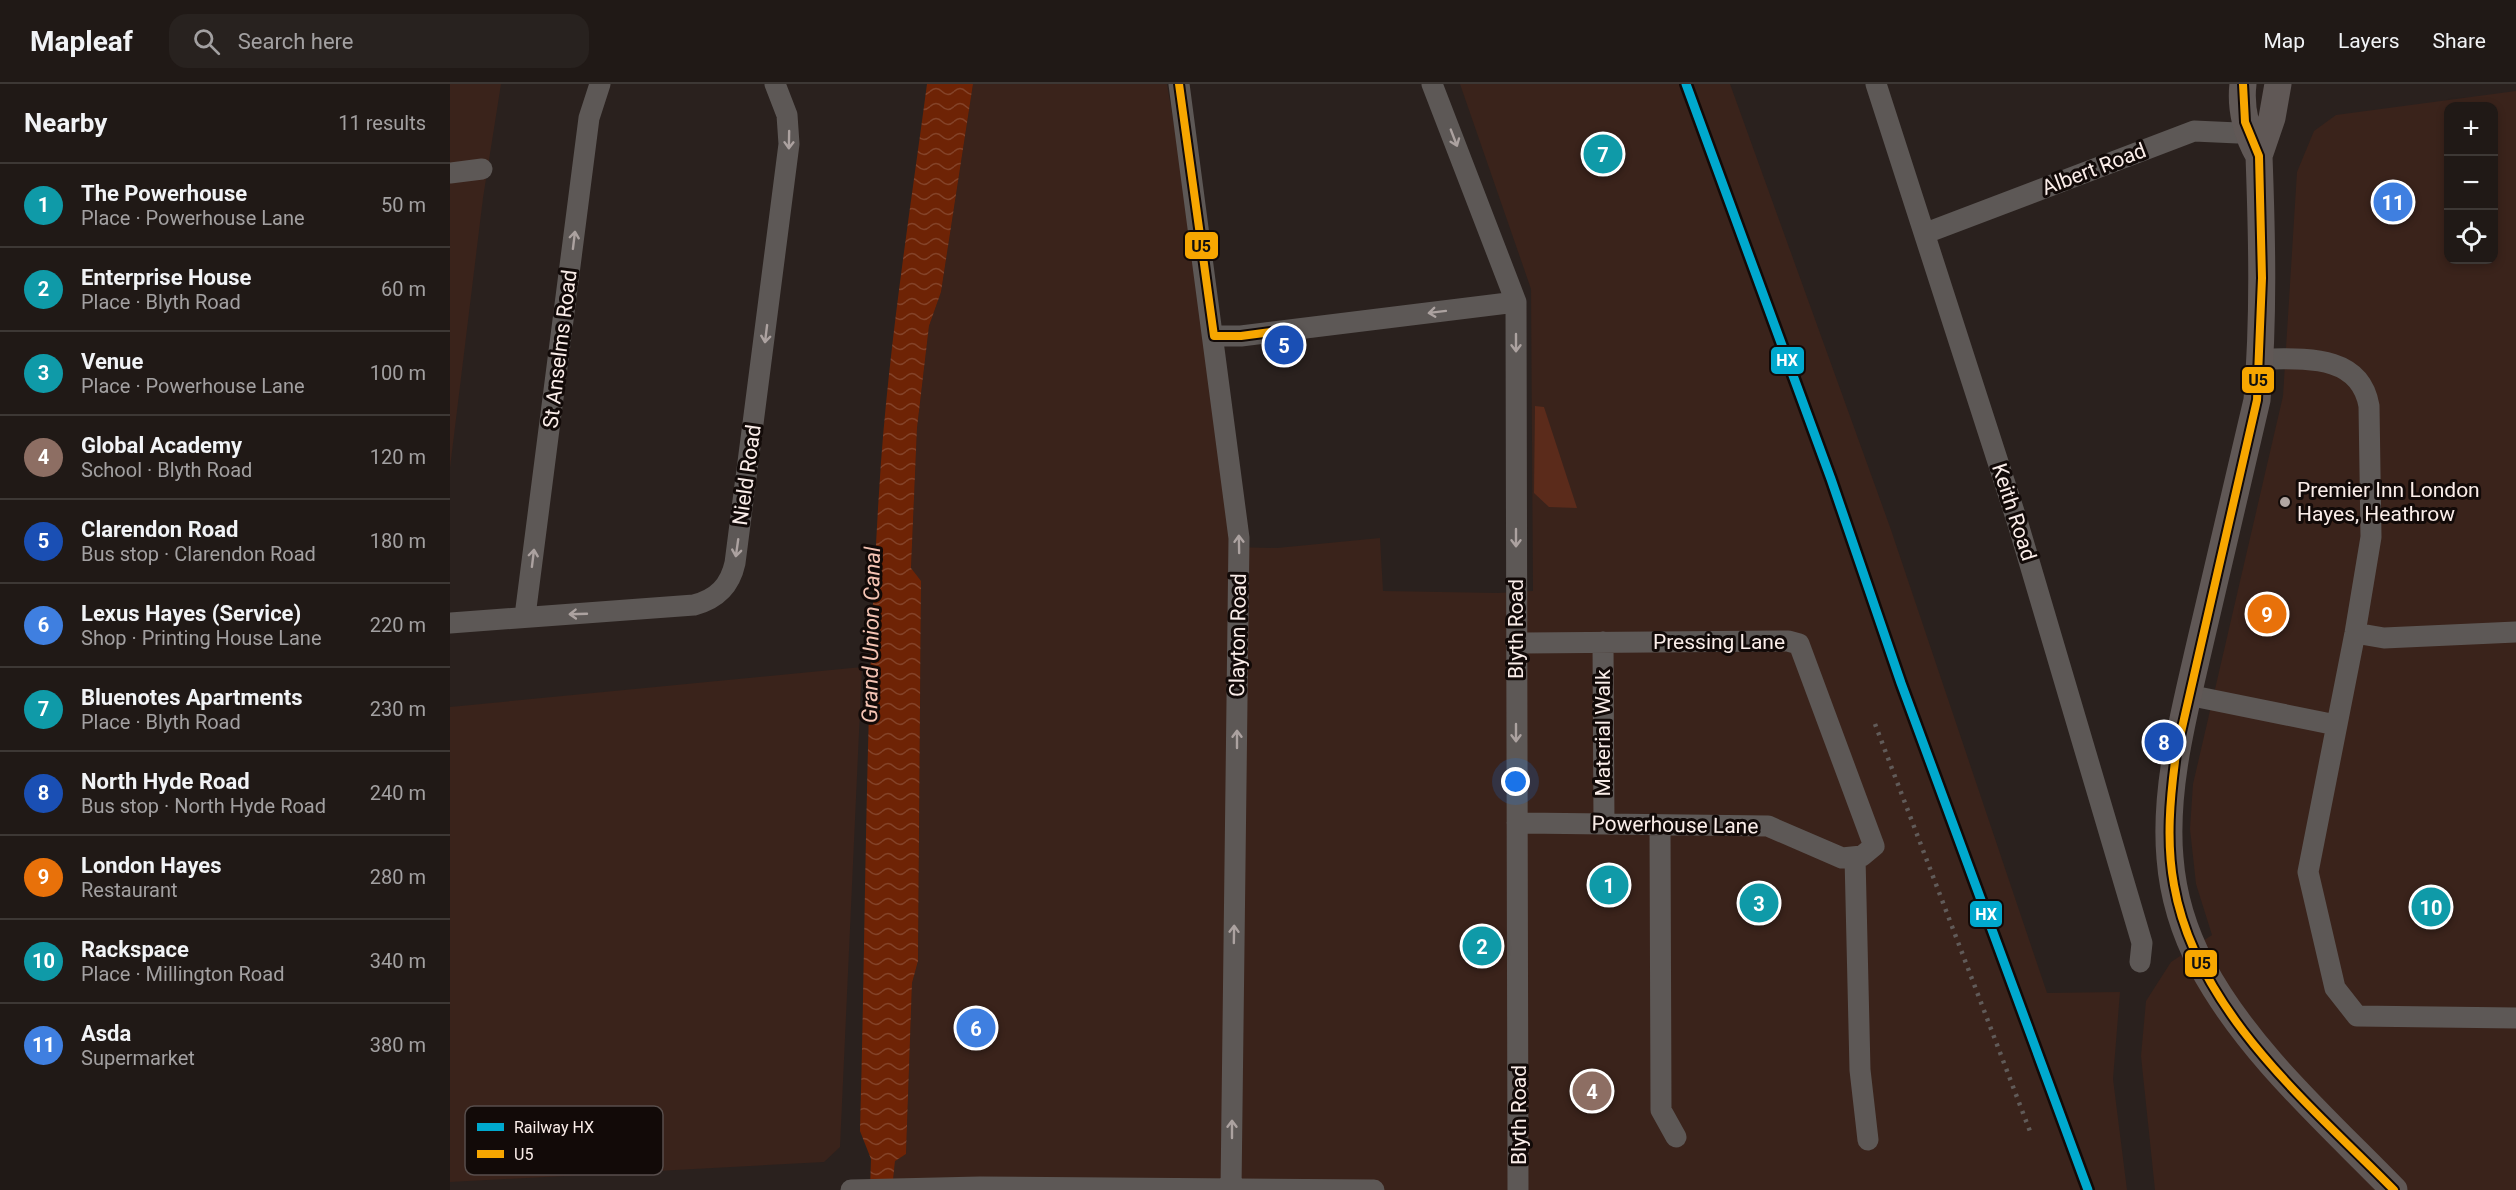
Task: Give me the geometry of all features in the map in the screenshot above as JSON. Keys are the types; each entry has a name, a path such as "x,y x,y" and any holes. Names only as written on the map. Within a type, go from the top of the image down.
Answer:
{"main road":[{"path":"2243,84 2243,105 2259,141"},
{"path":"2278,84 2259,141 2263,277 2257,400 2188,694 2173,780 2169,827 2173,879 2187,934 2212,982 2259,1047 2394,1190"}],"street":[{"name":"St Anselms Road","path":"525,616 589,118 600,84"},
{"name":"Nield Road","path":"450,623 694,605 720,593 730,579 735,563 761,378 789,144 787,115 775,84"},
{"name":"Clayton Road","path":"1179,84 1239,538 1231,1189"},
{"name":"Blyth Road","path":"1432,84 1516,302 1518,1190"},
{"name":"Keith Road","path":"1876,84 2022,535 2146,948"},
{"name":"Albert Road","path":"1926,233 2194,131 2259,141"},
{"path":"450,173 482,169"},
{"path":"1214,336 1241,336 1516,302"},
{"path":"2260,359 2332,363 2351,371 2359,378 2367,395 2372,522 2355,633 2308,872 2335,988 2357,1016 2516,1018"},
{"path":"2355,633 2384,638 2516,632"},
{"name":"Pressing Lane","path":"1516,644 1788,641 1799,644 1874,846 1863,856 1855,856"},
{"name":"Material Walk","path":"1603,642 1604,824"},
{"path":"2188,694 2336,725"},
{"name":"Powerhouse Lane","path":"1517,823 1767,826 1842,858 1855,856"},
{"path":"1660,825 1660,1110 1676,1137"},
{"path":"1855,856 1860,1070 1868,1140"},
{"path":"851,1190 909,1187 1374,1190"}],"shaded area":[{"path":"450,84 501,84 483,198 450,468"},
{"path":"973,84 1167,84 1233,470 1231,547 1277,548 1380,538 1383,591 1497,593 1533,591 1531,289 1460,84 1730,84 1890,527 2047,993 2120,992 2113,1079 2127,1190 892,1190 895,1160 906,1154 912,983 918,961 921,582 911,568 917,428 929,326 941,292"},
{"path":"2516,91 2516,1190 2155,1190 2141,1056 2146,1001 2171,962 2212,935 2196,884 2190,829 2193,784 2283,396 2297,172 2314,131 2336,115"},
{"path":"1535,406 1544,407 1577,508 1549,507 1534,493"},
{"path":"862,667 840,1147 824,1162 663,1171 663,1106 465,1106 465,1175 581,1175 450,1182 450,707"}],"water":[{"path":"927,84 973,84 941,292 929,326 917,428 911,568 921,581 918,961 912,983 906,1154 895,1161 892,1190 870,1190 871,1159 860,1131 868,732 874,573 887,390"}],"railway":[{"path":"1875,724 2031,1134"}],"rail line":[{"name":"HX","path":"1686,84 1831,479 1901,683 2088,1190"}],"transit line":[{"name":"U5","path":"1179,84 1214,336 1241,336 1286,330"},
{"name":"U5","path":"2243,84 2245,122 2259,156 2262,278 2257,400 2176,754 2170,820 2170,853 2174,885 2186,931 2206,974 2231,1014 2260,1052 2293,1089 2394,1190"}],"place":[{"name":"Bluenotes Apartments","path":"1603,154"},
{"name":"Asda","path":"2393,202"},
{"name":"Clarendon Road","path":"1284,345"},
{"name":"Premier Inn London Hayes, Heathrow","path":"2285,502"},
{"name":"London Hayes","path":"2267,614"},
{"name":"North Hyde Road","path":"2164,742"},
{"name":"The Powerhouse","path":"1609,885"},
{"name":"Venue","path":"1759,903"},
{"name":"Rackspace","path":"2431,907"},
{"name":"Enterprise House","path":"1482,946"},
{"name":"Lexus Hayes (Service)","path":"976,1028"},
{"name":"Global Academy","path":"1592,1091"}],"water label":[{"name":"Grand Union Canal","path":"871,635"}]}
